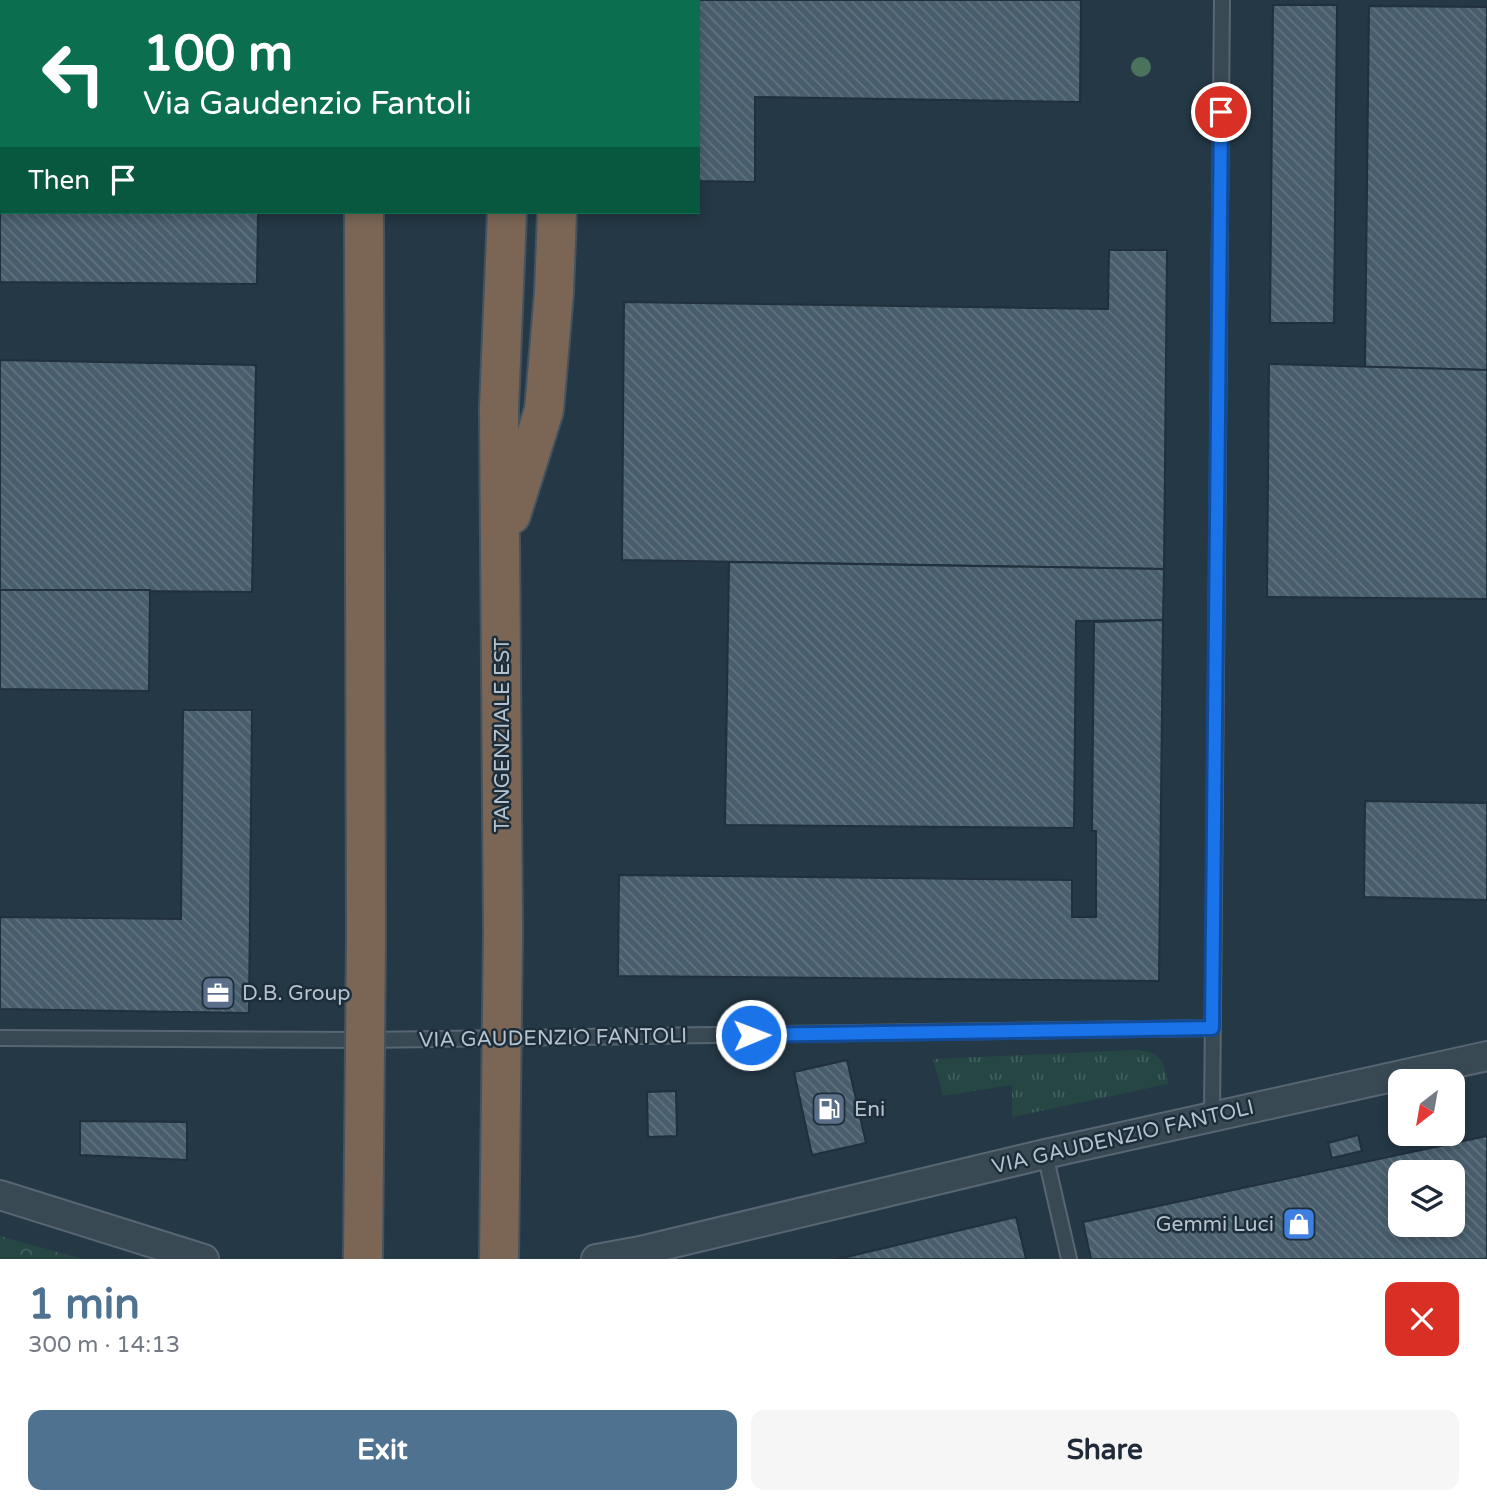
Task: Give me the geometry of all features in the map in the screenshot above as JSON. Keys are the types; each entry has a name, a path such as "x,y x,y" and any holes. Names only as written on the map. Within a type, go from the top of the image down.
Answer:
{"highway":[{"path":"363,1259 366,937 364,214"},
{"name":"TANGENZIALE EST","path":"499,1259 503,932 499,408 507,214"},
{"path":"501,547 544,410 554,293 557,214"}],"street":[{"name":"VIA GAUDENZIO FANTOLI","path":"596,1259 640,1255 1045,1154 1487,1056"},
{"path":"0,1195 204,1259"}],"lane":[{"path":"1212,1117 1222,0"},
{"name":"VIA GAUDENZIO FANTOLI","path":"0,1038 364,1040 1212,1028"},
{"path":"1045,1154 1069,1259"}],"green space":[{"path":"1137,1050 1151,1053 1160,1059 1168,1084 1012,1117 1012,1085 943,1096 933,1059"},
{"path":"0,1236 83,1259 0,1259"}],"building":[{"path":"700,0 1081,0 1080,102 755,97 755,182 700,181"},
{"path":"1273,5 1337,5 1334,323 1270,323"},
{"path":"1369,6 1487,7 1487,370 1365,367"},
{"path":"0,214 258,214 257,284 0,282"},
{"path":"1109,250 1167,250 1164,569 622,560 624,302 1108,309"},
{"path":"0,360 256,365 252,592 0,590"},
{"path":"1269,364 1487,370 1487,599 1267,597"},
{"path":"729,562 1164,569 1163,620 1076,621 1074,828 725,825"},
{"path":"0,590 150,590 149,691 0,689"},
{"path":"1163,620 1159,981 618,976 619,875 1072,880 1072,917 1096,917 1096,831 1092,831 1094,622"},
{"path":"183,710 252,710 249,1013 0,1009 0,917 181,919"},
{"path":"1365,801 1487,803 1487,900 1364,897"},
{"path":"847,1060 866,1143 812,1155 794,1072"},
{"path":"676,1091 677,1136 648,1137 647,1092"},
{"path":"80,1121 187,1122 187,1160 80,1155"},
{"path":"1358,1135 1362,1151 1332,1158 1328,1143"},
{"path":"1487,1136 1487,1259 1091,1259 1083,1222 1440,1146 1465,1146 1465,1141"},
{"path":"1016,1217 1026,1259 838,1259"}],"place":[{"name":"D.B. Group","path":"218,993"},
{"name":"Eni","path":"829,1109"},
{"name":"Gemmi Luci","path":"1299,1224"}],"route":[{"path":"751,1035 1212,1028 1221,112"}]}
